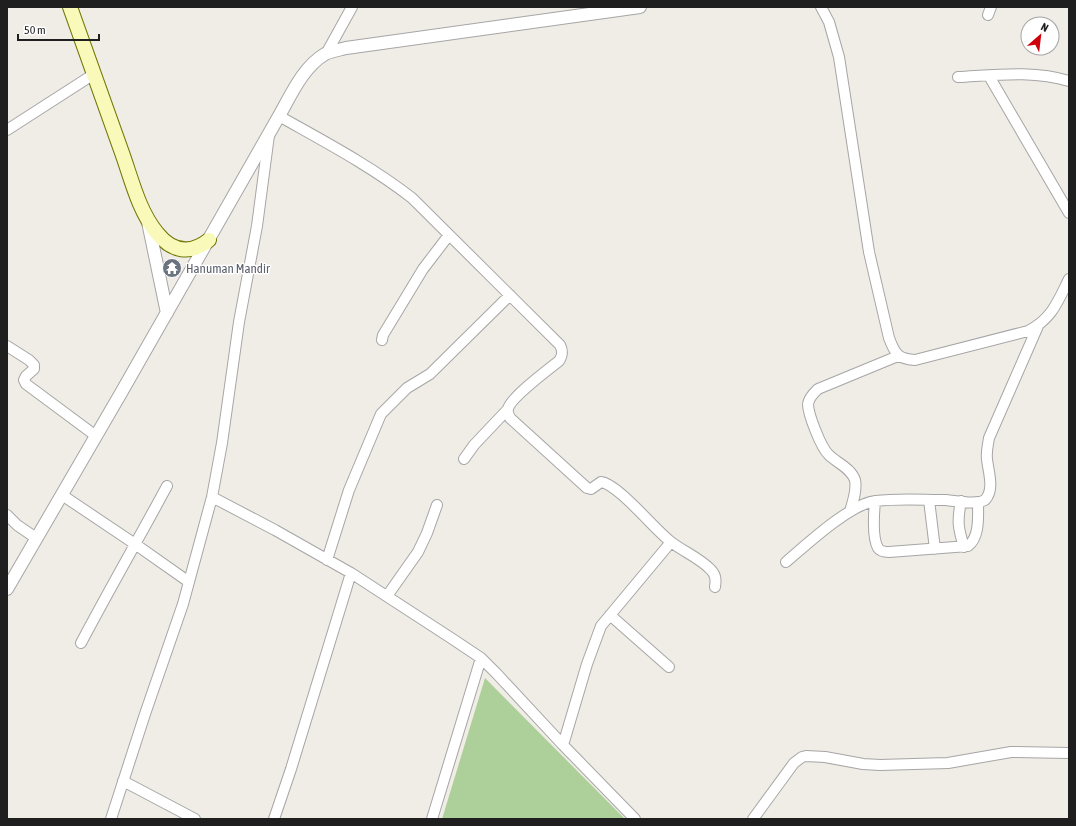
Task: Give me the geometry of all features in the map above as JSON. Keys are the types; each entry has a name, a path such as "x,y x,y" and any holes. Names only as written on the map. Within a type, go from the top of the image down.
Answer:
{"main road":[{"path":"70,7 132,182 148,220 157,233 174,247 184,250 194,250 209,240"}],"street":[{"path":"326,54 352,7"},
{"path":"7,589 302,76 312,63 326,54 346,48 640,7"},
{"path":"821,7 829,22 839,57 869,252 889,338 893,349 898,356 915,360 1028,331 1038,326 1046,319 1053,310 1069,279"},
{"path":"7,130 94,74"},
{"path":"958,76 1042,76 1069,81"},
{"path":"989,76 1069,213"},
{"path":"279,116 354,158 392,182 412,198 560,344 563,350 559,361 523,390 508,409 474,445 464,459"},
{"path":"111,819 144,714 183,604 212,497 222,443 239,322 257,226 270,132"},
{"path":"148,220 167,313"},
{"path":"382,340 383,335 423,269 449,235"},
{"path":"327,560 349,490 381,414 407,388 430,374 510,295"},
{"path":"786,562 850,511 863,504 875,501 929,500 978,503 984,501 990,489 987,449 990,438 1038,326"},
{"path":"7,346 29,360 34,365 34,369 24,378 26,384 96,436"},
{"path":"850,511 855,490 855,481 852,474 828,454 821,446 808,404 811,395 818,389 898,356"},
{"path":"508,409 508,414 514,422 586,487 591,489 601,482 612,486 671,542 705,564 715,576 715,587"},
{"path":"81,643 105,596 136,544 167,486"},
{"path":"62,495 136,544 189,582"},
{"path":"212,497 275,530 351,574 481,658 635,819"},
{"path":"929,500 935,549"},
{"path":"875,501 874,527 877,546 879,550 889,552 964,547 971,544 977,531 978,503"},
{"path":"961,502 958,522 964,547"},
{"path":"387,596 418,552 427,533 437,505"},
{"path":"7,514 17,525 36,538"},
{"path":"563,745 587,664 599,631 610,615 671,542"},
{"path":"274,819 291,769 351,574"},
{"path":"610,615 669,667"},
{"path":"432,819 481,658"},
{"path":"753,819 794,763 806,756 880,765 948,764 1023,751 1069,753"},
{"path":"123,780 195,819"}],"green space":[{"path":"485,678 625,819 442,819"}],"place":[{"name":"Hanuman Mandir","path":"172,268"}]}
